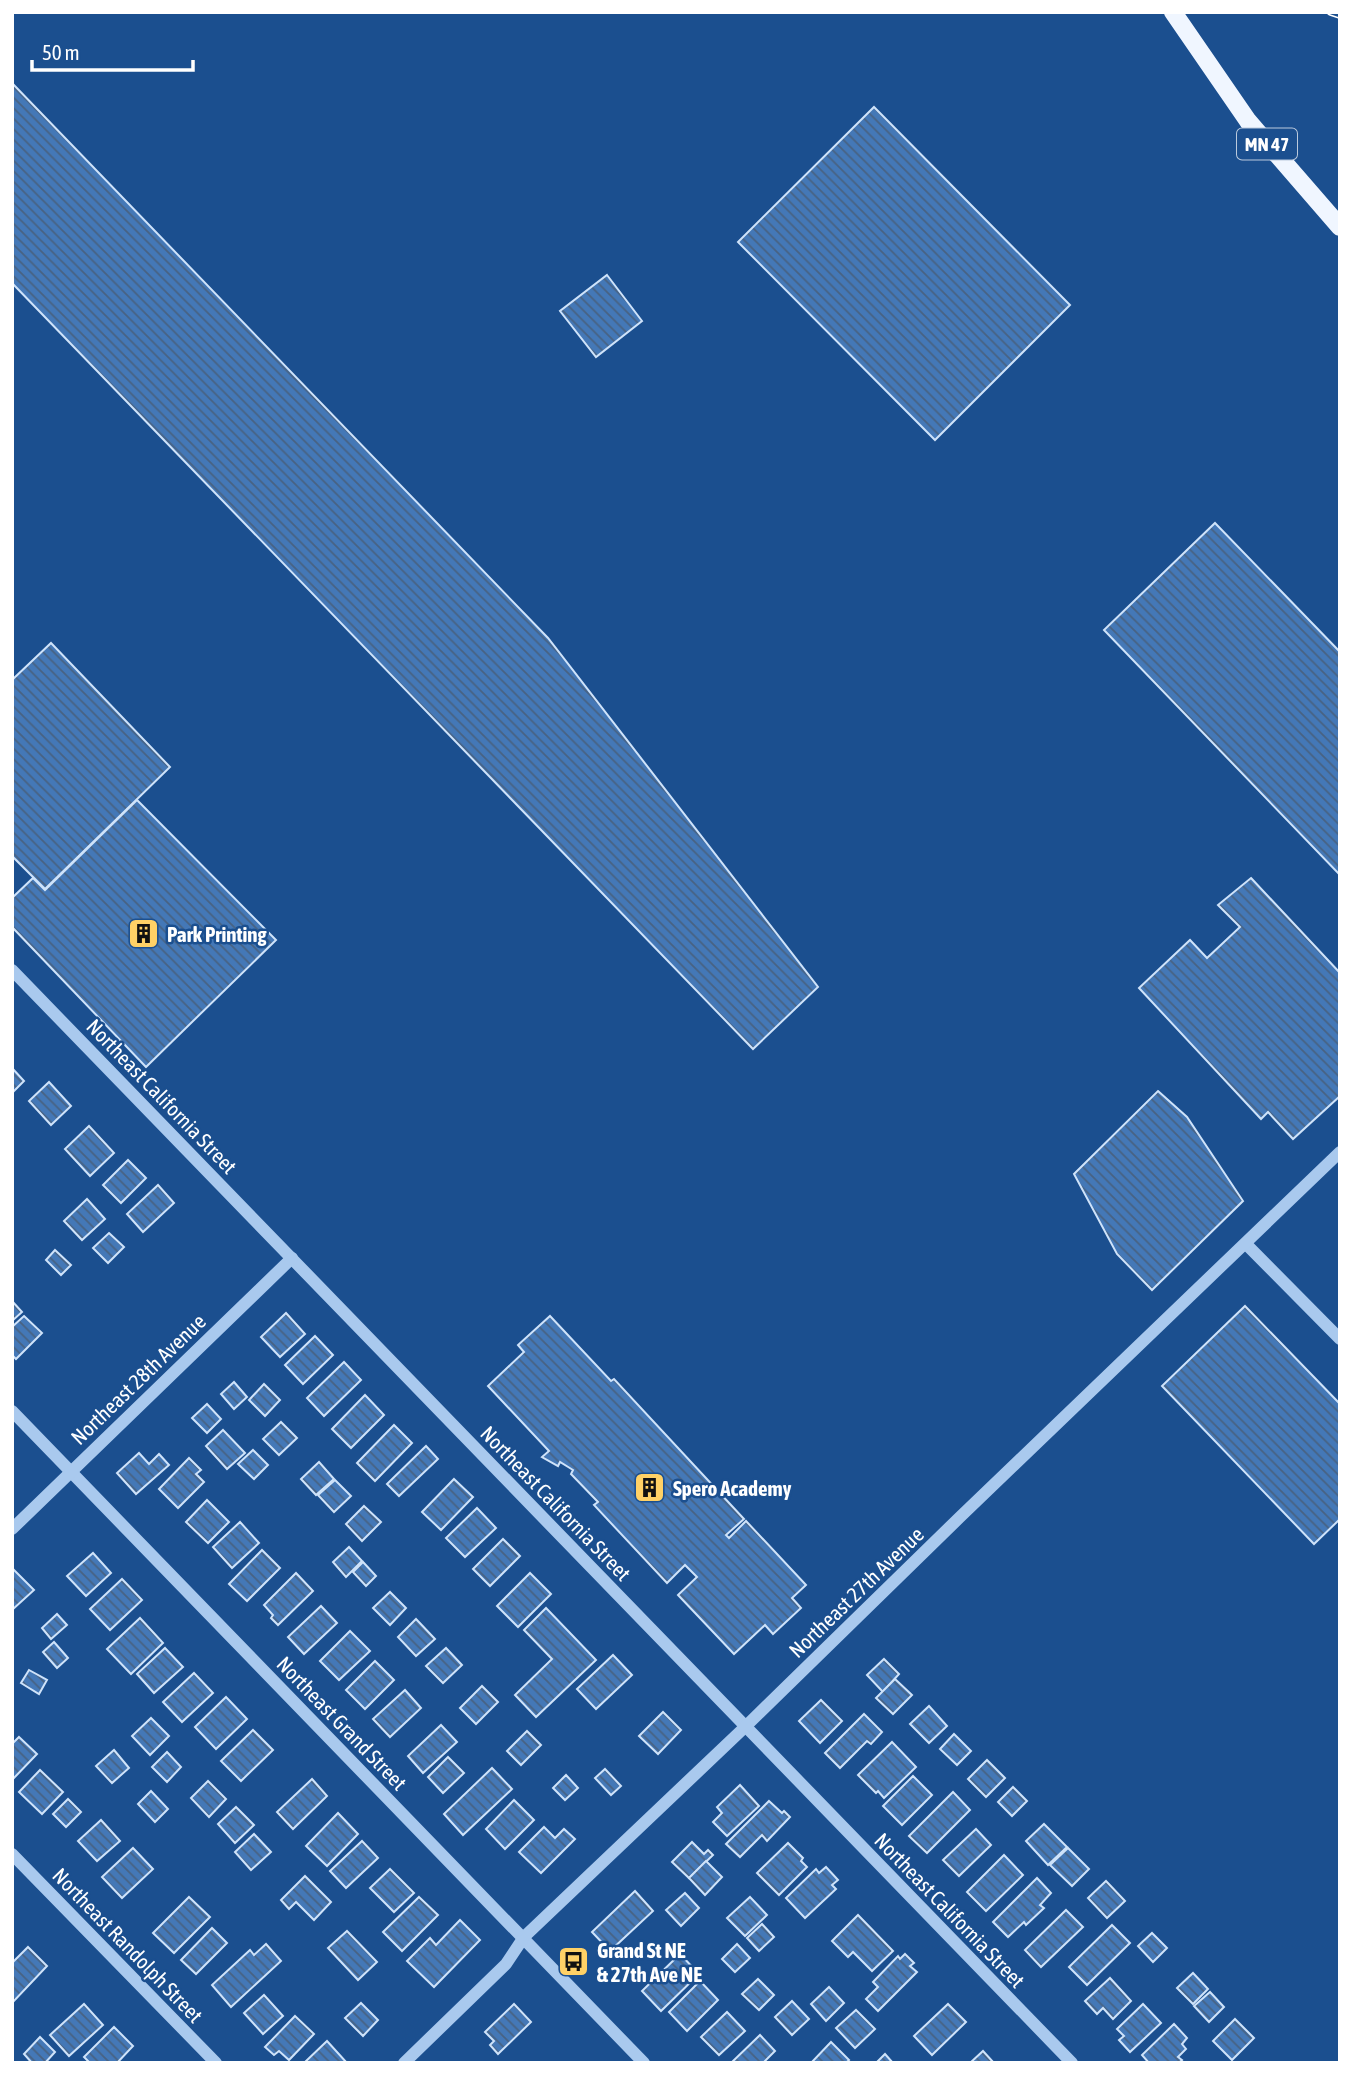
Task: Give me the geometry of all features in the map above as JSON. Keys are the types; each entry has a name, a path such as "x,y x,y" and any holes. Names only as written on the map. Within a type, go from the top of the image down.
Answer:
{"main road":[{"name":"MN 47","path":"1173,12 1248,121 1340,227"}],"street":[{"name":"Northeast California Street","path":"12,970 1072,2063"},
{"name":"Northeast 27th Avenue","path":"404,2063 506,1964 524,1937 1340,1153"},
{"path":"1246,1244 1340,1339"},
{"name":"Northeast 28th Avenue","path":"12,1529 292,1258"},
{"name":"Northeast Grand Street","path":"12,1411 644,2063"},
{"name":"Northeast Randolph Street","path":"12,1854 216,2063"}],"building":[{"path":"12,83 548,638 818,987 753,1049 12,283"},
{"path":"874,107 1070,305 935,440 738,242"},
{"path":"607,275 642,321 596,357 560,311"},
{"path":"1215,523 1340,652 1340,875 1104,630"},
{"path":"51,643 170,767 45,889 12,856 12,680"},
{"name":"Park Printing","path":"137,800 276,940 146,1067 12,927 12,898 33,878 45,890"},
{"path":"1251,878 1340,973 1340,1096 1293,1139 1268,1112 1261,1119 1139,988 1190,940 1207,958 1240,927 1218,905"},
{"path":"12,1068 24,1081 12,1093"},
{"path":"49,1082 71,1106 51,1125 29,1101"},
{"path":"1158,1091 1187,1117 1243,1201 1152,1290 1117,1254 1074,1174"},
{"path":"89,1126 114,1153 90,1176 65,1149"},
{"path":"128,1160 146,1178 121,1203 103,1185"},
{"path":"158,1185 174,1203 143,1232 127,1214"},
{"path":"87,1199 105,1219 82,1240 64,1221"},
{"path":"109,1233 124,1247 108,1263 93,1248"},
{"path":"55,1250 71,1265 61,1275 46,1260"},
{"path":"12,1301 22,1312 12,1321"},
{"path":"1245,1306 1340,1404 1340,1519 1314,1544 1162,1386"},
{"path":"286,1313 305,1334 280,1357 261,1337"},
{"path":"24,1316 42,1333 16,1359 12,1355 12,1327"},
{"name":"Spero Academy","path":"550,1316 611,1381 614,1379 744,1519 726,1535 729,1538 746,1521 806,1585 792,1598 801,1608 773,1634 765,1625 734,1654 678,1595 697,1577 685,1565 667,1583 594,1505 598,1502 571,1474 573,1470 560,1462 558,1466 542,1457 549,1451 488,1386 524,1352 518,1345"},
{"path":"315,1336 333,1355 303,1384 285,1365"},
{"path":"344,1362 361,1380 324,1416 307,1398"},
{"path":"234,1382 247,1397 234,1409 221,1394"},
{"path":"264,1384 280,1400 265,1416 249,1400"},
{"path":"365,1395 384,1415 351,1448 332,1429"},
{"path":"207,1404 221,1419 207,1433 192,1418"},
{"path":"281,1422 297,1438 279,1455 263,1439"},
{"path":"394,1425 412,1443 375,1481 357,1463"},
{"path":"223,1430 245,1453 227,1469 206,1446"},
{"path":"426,1446 438,1459 399,1496 387,1484"},
{"path":"253,1450 268,1465 254,1479 238,1464"},
{"path":"139,1453 149,1464 159,1454 169,1465 136,1494 117,1473"},
{"path":"189,1458 201,1470 196,1474 204,1482 178,1508 159,1489"},
{"path":"319,1462 334,1479 316,1495 301,1479"},
{"path":"454,1479 473,1497 441,1530 422,1512"},
{"path":"335,1480 351,1496 334,1512 318,1495"},
{"path":"207,1500 229,1522 208,1543 186,1522"},
{"path":"364,1506 381,1522 362,1541 346,1524"},
{"path":"477,1508 496,1528 465,1557 446,1538"},
{"path":"240,1522 259,1543 232,1568 213,1547"},
{"path":"503,1539 520,1556 490,1586 473,1569"},
{"path":"349,1547 362,1561 346,1577 333,1562"},
{"path":"262,1550 280,1568 247,1601 229,1584"},
{"path":"93,1553 111,1573 86,1596 67,1576"},
{"path":"363,1562 376,1576 366,1586 353,1572"},
{"path":"14,1570 34,1590 12,1610 12,1572"},
{"path":"296,1573 313,1591 278,1625 264,1605"},
{"path":"530,1573 551,1594 518,1627 497,1606"},
{"path":"122,1579 142,1600 110,1630 90,1609"},
{"path":"390,1592 406,1608 390,1625 373,1608"},
{"path":"321,1606 337,1623 304,1654 288,1637"},
{"path":"546,1608 596,1660 536,1717 515,1695 552,1659 524,1630"},
{"path":"57,1614 67,1625 51,1639 42,1628"},
{"path":"140,1618 163,1643 131,1674 107,1649"},
{"path":"416,1619 435,1639 416,1656 398,1637"},
{"path":"350,1631 370,1651 339,1680 320,1661"},
{"path":"54,1642 68,1658 57,1668 43,1652"},
{"path":"165,1648 183,1667 154,1693 137,1674"},
{"path":"446,1648 462,1665 443,1683 426,1666"},
{"path":"613,1655 632,1675 596,1709 577,1689"},
{"path":"884,1659 899,1674 883,1692 867,1675"},
{"path":"375,1661 394,1680 365,1709 346,1690"},
{"path":"29,1670 47,1680 39,1694 21,1683"},
{"path":"194,1673 213,1693 182,1722 163,1702"},
{"path":"895,1679 912,1695 893,1714 876,1698"},
{"path":"482,1686 498,1702 476,1724 460,1708"},
{"path":"405,1690 421,1708 390,1737 373,1719"},
{"path":"226,1697 247,1719 216,1749 195,1727"},
{"path":"821,1700 842,1721 820,1743 799,1721"},
{"path":"929,1706 947,1726 929,1743 910,1724"},
{"path":"663,1712 681,1730 658,1754 639,1736"},
{"path":"864,1714 882,1732 871,1744 867,1741 840,1768 825,1753"},
{"path":"151,1718 169,1736 150,1755 132,1736"},
{"path":"441,1725 457,1742 423,1773 408,1756"},
{"path":"253,1730 273,1750 241,1781 221,1761"},
{"path":"527,1731 541,1745 521,1765 507,1751"},
{"path":"954,1734 971,1751 957,1765 940,1749"},
{"path":"19,1737 37,1754 12,1780 12,1744"},
{"path":"892,1742 916,1767 884,1798 858,1775"},
{"path":"114,1750 129,1768 112,1783 96,1766"},
{"path":"167,1752 181,1767 167,1782 152,1767"},
{"path":"448,1757 464,1773 443,1793 428,1777"},
{"path":"987,1760 1005,1778 986,1797 968,1779"},
{"path":"492,1768 512,1789 463,1835 444,1814"},
{"path":"605,1769 621,1786 611,1795 595,1778"},
{"path":"40,1770 63,1792 42,1814 19,1792"},
{"path":"566,1775 578,1788 565,1800 553,1788"},
{"path":"913,1776 932,1795 902,1825 883,1806"},
{"path":"312,1779 327,1796 293,1829 277,1812"},
{"path":"208,1781 226,1799 209,1817 191,1798"},
{"path":"740,1785 759,1806 727,1836 713,1822 722,1813 717,1807"},
{"path":"1013,1787 1027,1801 1012,1816 998,1802"},
{"path":"151,1791 168,1809 155,1822 138,1804"},
{"path":"953,1792 970,1810 927,1853 909,1836"},
{"path":"68,1799 81,1812 66,1827 53,1814"},
{"path":"514,1800 534,1820 505,1849 486,1829"},
{"path":"769,1801 790,1817 767,1841 762,1835 740,1857 726,1844"},
{"path":"236,1807 254,1825 235,1843 218,1824"},
{"path":"338,1813 358,1834 327,1866 306,1846"},
{"path":"101,1820 120,1841 97,1861 78,1841"},
{"path":"1044,1824 1067,1847 1048,1865 1026,1841"},
{"path":"544,1827 555,1838 564,1829 575,1839 541,1873 519,1852"},
{"path":"976,1829 991,1845 959,1876 943,1860"},
{"path":"254,1834 271,1852 251,1870 235,1852"},
{"path":"362,1841 378,1858 346,1888 330,1871"},
{"path":"692,1842 704,1854 708,1850 713,1855 689,1878 672,1862"},
{"path":"788,1843 803,1858 801,1861 807,1867 779,1895 757,1873"},
{"path":"133,1848 153,1869 122,1898 102,1877"},
{"path":"1068,1848 1089,1869 1072,1886 1050,1865"},
{"path":"1004,1855 1023,1875 986,1911 967,1892"},
{"path":"706,1861 722,1877 705,1895 689,1878"},
{"path":"826,1867 838,1880 832,1885 836,1889 805,1918 786,1898 816,1869 819,1873"},
{"path":"390,1869 414,1893 394,1912 370,1888"},
{"path":"305,1876 331,1902 314,1920 296,1902 289,1909 281,1900"},
{"path":"1037,1878 1051,1893 1040,1905 1044,1908 1008,1937 993,1922"},
{"path":"1106,1881 1125,1901 1107,1918 1088,1898"},
{"path":"635,1891 653,1911 610,1951 592,1932"},
{"path":"685,1893 699,1908 681,1926 666,1910"},
{"path":"189,1897 210,1917 174,1953 153,1933"},
{"path":"419,1897 438,1915 402,1951 383,1932"},
{"path":"750,1897 767,1915 745,1936 727,1918"},
{"path":"1066,1910 1083,1927 1041,1967 1025,1950"},
{"path":"858,1915 893,1951 872,1971 853,1952 848,1957 832,1941"},
{"path":"460,1920 480,1940 434,1987 407,1961 430,1938 436,1945"},
{"path":"762,1924 774,1937 759,1951 747,1938"},
{"path":"1112,1925 1130,1943 1087,1985 1069,1967"},
{"path":"212,1928 227,1943 196,1974 181,1960"},
{"path":"347,1931 377,1962 358,1980 328,1948"},
{"path":"1152,1933 1167,1948 1153,1962 1138,1946"},
{"path":"266,1944 281,1961 231,2007 212,1985 250,1950 254,1955"},
{"path":"737,1944 750,1958 735,1972 722,1959"},
{"path":"28,1947 47,1966 12,2003 12,1963"},
{"path":"680,1954 699,1974 661,2011 642,1991"},
{"path":"905,1954 914,1963 910,1966 917,1972 878,2011 866,1999 878,1987 873,1982 898,1956 900,1959"},
{"path":"1193,1973 1208,1989 1193,2004 1177,1988"},
{"path":"1110,1978 1131,2001 1113,2019 1103,2008 1097,2014 1085,2001"},
{"path":"758,1979 774,1995 759,2010 742,1994"},
{"path":"700,1981 718,2000 687,2031 669,2012"},
{"path":"829,1987 844,2003 826,2021 811,2004"},
{"path":"1210,1992 1224,2007 1209,2022 1194,2006"},
{"path":"264,1995 283,2016 263,2034 244,2013"},
{"path":"792,2001 809,2019 792,2035 775,2017"},
{"path":"361,2003 378,2020 363,2036 345,2018"},
{"path":"84,2004 103,2025 69,2056 50,2035"},
{"path":"514,2004 531,2022 498,2054 490,2045 494,2041 485,2032"},
{"path":"948,2004 966,2022 932,2055 914,2036"},
{"path":"1143,2004 1161,2023 1130,2052 1119,2040 1124,2036 1117,2029"},
{"path":"856,2010 875,2029 855,2048 836,2028"},
{"path":"727,2012 745,2031 719,2055 701,2037"},
{"path":"295,2016 314,2034 289,2060 279,2051 274,2055 265,2047"},
{"path":"1235,2019 1254,2038 1232,2060 1213,2041"},
{"path":"1174,2024 1187,2038 1182,2044 1186,2049 1178,2057 1182,2060 1179,2063 1149,2063 1142,2055"},
{"path":"114,2027 133,2046 117,2063 90,2063 84,2057"},
{"path":"760,2035 775,2051 763,2063 731,2063"},
{"path":"40,2037 55,2052 45,2063 32,2063 24,2054"},
{"path":"327,2041 347,2063 304,2063"},
{"path":"831,2042 849,2060 846,2063 811,2063"},
{"path":"983,2051 994,2063 970,2063"},
{"path":"885,2054 893,2063 876,2063"}],"railway":[{"path":"1331,12 1340,15"}],"place":[{"name":"Park Printing","path":"144,934"},
{"name":"Spero Academy","path":"650,1488"},
{"name":"Grand St NE & 27th Ave NE","path":"574,1962"}]}
